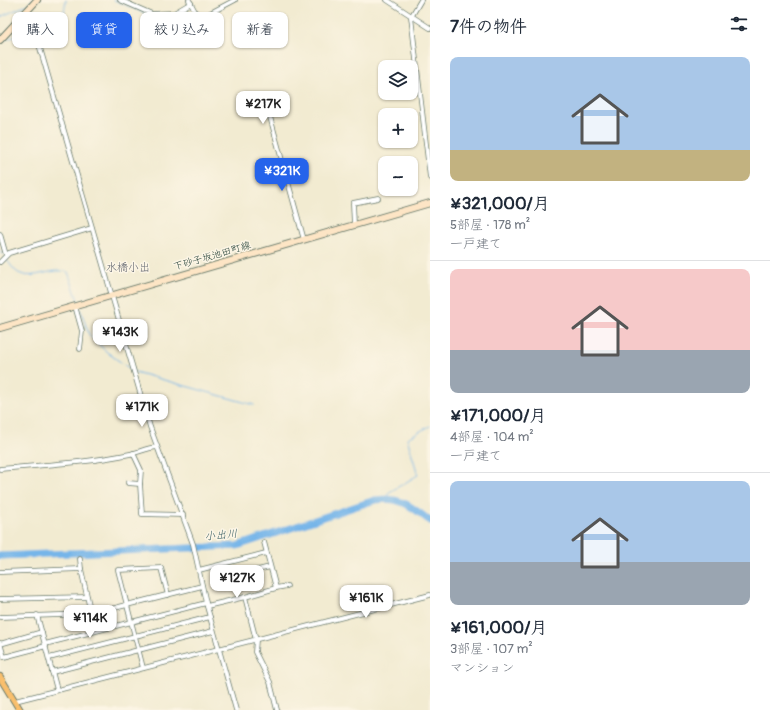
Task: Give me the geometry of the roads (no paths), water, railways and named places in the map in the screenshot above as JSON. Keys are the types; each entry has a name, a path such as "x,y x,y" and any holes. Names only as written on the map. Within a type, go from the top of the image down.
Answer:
{"main road":[{"path":"26,12 37,0"},
{"path":"0,40 12,27"},
{"name":"下砂子坂池田町線","path":"0,328 430,203"},
{"path":"0,677 20,710"}],"street":[{"path":"120,0 146,13 152,14 174,12 190,1 199,19 235,0"},
{"path":"387,0 430,28"},
{"path":"421,0 411,17 430,178"},
{"path":"40,48 157,447 196,554 206,604 236,710"},
{"path":"266,106 304,240"},
{"path":"354,225 353,203 378,198"},
{"path":"0,262 6,255 92,228"},
{"path":"0,234 6,255"},
{"path":"75,306 82,331 80,349"},
{"path":"0,469 79,461 133,453 146,448 157,447"},
{"path":"133,453 141,470 140,484 142,514 183,515"},
{"path":"128,483 140,484"},
{"path":"264,542 276,588"},
{"path":"199,570 266,553"},
{"path":"80,559 91,614"},
{"path":"213,567 216,580 270,567"},
{"path":"143,668 118,570 161,568 168,595"},
{"path":"0,572 81,569"},
{"path":"0,617 91,614 202,586"},
{"path":"42,632 0,643 4,657 131,622 287,586"},
{"path":"15,701 430,595"},
{"path":"245,596 256,640 256,657 270,682 277,710"},
{"path":"0,599 87,597"},
{"path":"37,615 57,690"},
{"path":"49,658 210,617"},
{"path":"52,672 213,631"}],"waterway":[{"path":"0,17 29,4 32,0"},
{"path":"64,12 66,0"},
{"path":"114,0 142,12"},
{"path":"3,40 12,37"},
{"path":"0,251 3,255"},
{"path":"5,258 16,271 26,275 31,276 56,271 68,272 79,303"},
{"path":"80,308 89,335 108,353 133,371"},
{"path":"135,372 254,405"},
{"path":"387,499 388,493 418,475 407,438 430,426"},
{"name":"小出川","path":"0,556 237,546 375,500 384,499 391,499 405,503 430,521"}],"district":[{"name":"水橋小出","path":"128,267"}]}
